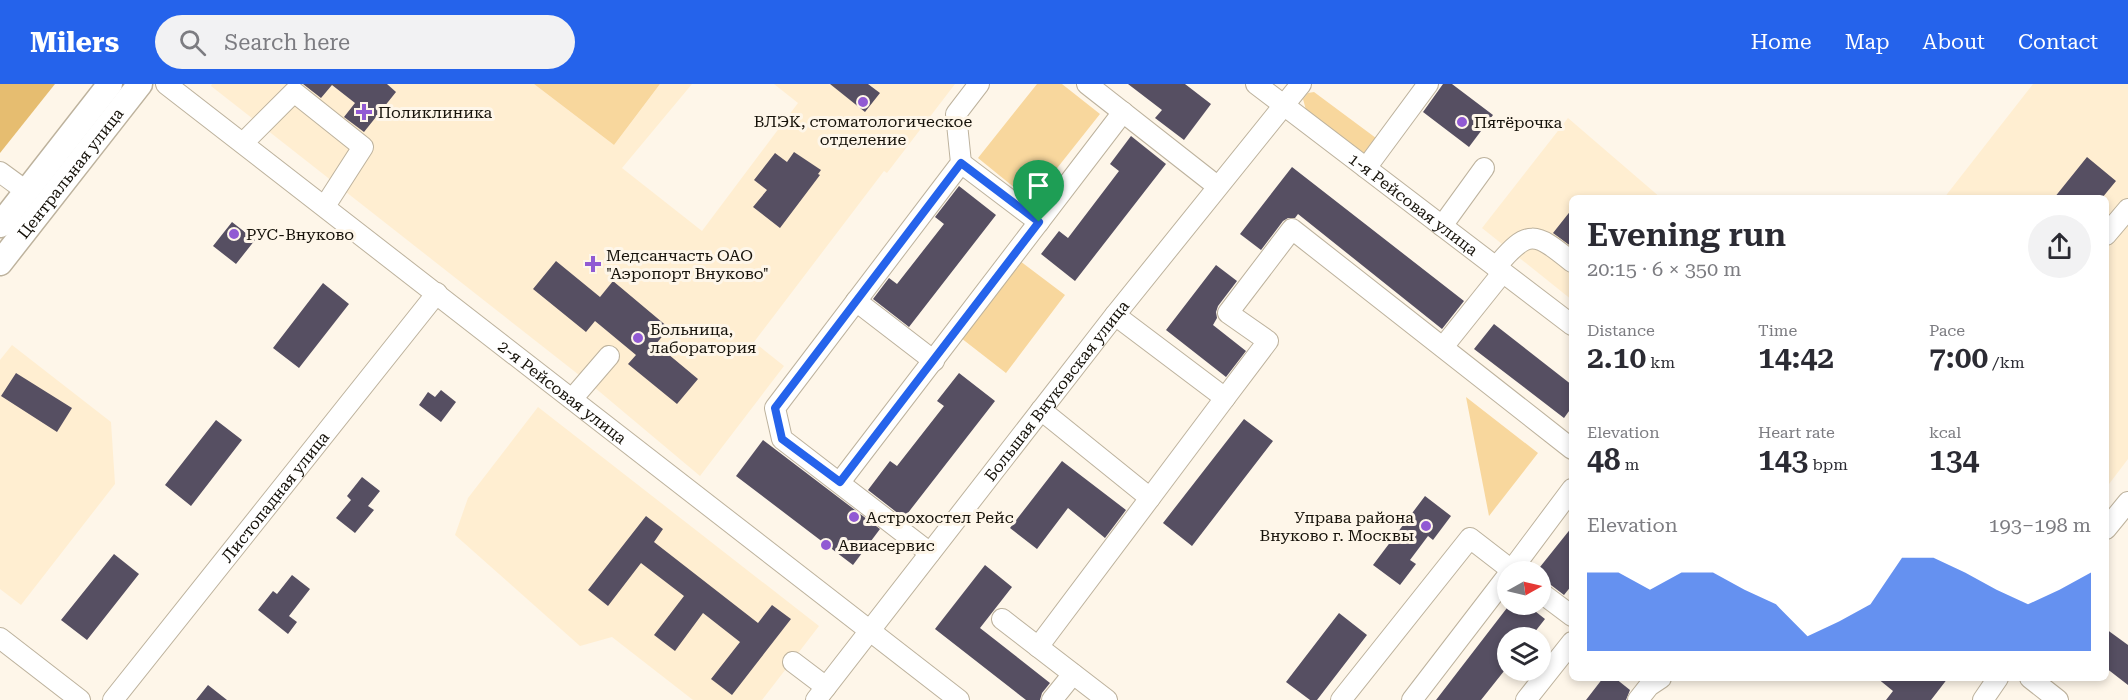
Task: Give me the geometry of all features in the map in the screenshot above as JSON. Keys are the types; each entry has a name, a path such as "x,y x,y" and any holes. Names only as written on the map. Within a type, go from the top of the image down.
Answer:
{"main road":[{"name":"Центральная улица","path":"0,225 110,84"},
{"name":"Центральная улица","path":"0,263 140,84"}],"street":[{"name":"2-я Рейсовая улица","path":"166,84 959,700"},
{"path":"930,553 782,439 775,408 961,163 956,114 978,84"},
{"path":"1087,84 1217,186"},
{"name":"1-я Рейсовая улица","path":"1256,84 1569,323"},
{"name":"Большая Внуковская улица","path":"821,694 1115,315 1300,84"},
{"path":"1366,168 1428,84"},
{"path":"243,143 294,92 363,147 325,206"},
{"path":"840,482 1123,112"},
{"path":"961,163 1039,222"},
{"path":"1442,226 1485,168"},
{"path":"0,172 26,191"},
{"path":"2109,231 2128,208"},
{"path":"1038,647 1268,341 1228,313 1292,229 1569,447"},
{"path":"1443,348 1500,269 1510,250 1529,238 1544,240 1569,260"},
{"name":"Листопадная улица","path":"113,700 437,293"},
{"path":"856,302 934,361"},
{"path":"1115,315 1224,398"},
{"path":"572,399 609,356"},
{"path":"1041,410 1150,498"},
{"path":"1519,561 1569,493"},
{"path":"2109,525 2128,502"},
{"path":"1341,700 1470,538 1498,561"},
{"path":"1412,700 1497,590"},
{"path":"1551,600 1569,614"},
{"path":"1002,619 1107,700"},
{"path":"0,638 80,700"},
{"path":"1526,700 1569,646"},
{"path":"793,662 821,694"},
{"path":"1052,700 1073,674"},
{"path":"1638,700 1657,681"},
{"path":"1983,700 1996,681"},
{"path":"2034,681 2058,700"}],"shaded area":[{"path":"0,84 55,84 0,153"},
{"name":"Медсанчасть ОАО \"Аэропорт Внуково\"","path":"212,84 534,84 614,145 660,84 692,84 622,168 702,231 798,103 774,84 955,84 887,173 884,171 754,342 784,366 700,476 588,382 211,86"},
{"path":"534,84 660,84 614,145"},
{"path":"1037,84 1062,84 1100,114 1031,201 978,158"},
{"path":"2033,84 2128,84 2128,459 2109,484 2109,195 1946,195"},
{"path":"1314,92 1384,144 1368,156 1306,110 1303,99 1308,93"},
{"path":"1568,118 1658,195 1569,195 1569,298 1482,228"},
{"path":"1020,261 1065,295 1006,373 961,338"},
{"path":"12,345 111,422 115,484 21,605 0,589 0,360"},
{"path":"1466,397 1538,453 1489,516"},
{"path":"538,407 819,626 762,700 693,700 612,637 580,646 455,535 468,498"}],"building":[{"name":"Поликлиника","path":"303,84 387,84 396,92 364,132 344,117 355,103 332,85 321,98"},
{"name":"ВЛЭК, стоматологическое отделение","path":"830,84 868,84 880,93 865,112"},
{"path":"1128,84 1185,84 1211,104 1184,140 1155,118 1162,110"},
{"name":"Пятёрочка","path":"1443,84 1452,84 1493,115 1469,147 1423,112"},
{"path":"1131,136 1166,164 1075,281 1041,254 1059,231 1068,238 1119,171 1110,164"},
{"path":"794,152 821,170 818,174 820,175 780,228 753,207 767,190 754,180 775,153 787,162"},
{"path":"2087,157 2116,181 2104,195 2056,195"},
{"path":"1292,167 1464,301 1442,329 1298,214 1295,218 1283,221 1261,250 1240,234"},
{"path":"959,186 996,215 909,327 873,299 889,278 897,284 944,224 935,217"},
{"path":"1569,213 1569,245 1553,233"},
{"path":"232,222 255,240 236,264 213,246"},
{"name":"Больница, лаборатория","path":"556,261 600,297 613,281 669,328 656,344 698,379 677,404 628,364 636,355 595,321 586,332 533,289"},
{"path":"1216,265 1237,281 1218,306 1217,318 1213,325 1246,351 1226,377 1166,330"},
{"path":"323,283 349,304 299,368 273,348"},
{"path":"1494,324 1569,383 1569,411 1564,418 1474,349"},
{"path":"16,373 72,408 57,432 1,396"},
{"path":"959,373 995,401 904,518 868,490 890,461 897,466 944,406 937,401"},
{"path":"441,390 456,402 441,422 419,405 428,392 435,397"},
{"path":"1244,419 1273,441 1192,546 1163,523"},
{"path":"216,420 242,440 191,506 165,485"},
{"path":"763,440 880,529 853,565 736,476"},
{"path":"1062,461 1126,510 1105,538 1068,508 1037,549 1010,528"},
{"path":"362,477 380,491 368,506 374,510 355,533 336,518 351,500 347,496"},
{"path":"1425,496 1451,516 1433,540 1428,536 1410,560 1416,564 1400,585 1373,565"},
{"path":"646,516 663,529 654,542 758,623 772,605 791,619 732,695 711,679 740,642 703,613 675,651 654,635 684,596 641,563 608,606 588,590"},
{"path":"1569,531 1569,589 1564,595 1551,585 1551,561 1545,561"},
{"path":"114,554 139,574 87,640 61,620"},
{"path":"985,565 1012,587 980,628 1050,683 1042,693 1040,700 1026,700 935,629"},
{"path":"292,575 310,589 289,616 297,622 288,634 258,610 273,591 277,594"},
{"path":"1339,613 1367,635 1317,700 1310,700 1286,682"},
{"path":"1502,615 1540,615 1545,619 1539,627 1497,627 1497,680 1481,700 1436,700"},
{"path":"2109,631 2128,645 2128,685 2109,670"},
{"path":"1601,681 1619,681 1630,690 1626,700 1586,700"},
{"path":"1881,681 1946,681 1931,700 1886,700 1893,691"},
{"path":"208,685 227,700 196,700"}],"place":[{"name":"ВЛЭК, стоматологическое отделение","path":"863,102"},
{"name":"Поликлиника","path":"364,112"},
{"name":"Пятёрочка","path":"1462,122"},
{"name":"РУС-Внуково","path":"234,234"},
{"name":"Медсанчасть ОАО \"Аэропорт Внуково\"","path":"593,264"},
{"name":"Больница, лаборатория","path":"638,338"},
{"name":"Астрохостел Рейс","path":"854,517"},
{"name":"Управа района Внуково г. Москвы","path":"1426,526"},
{"name":"Авиасервис","path":"826,545"}],"route":[{"path":"961,163 1039,222 840,482 782,439 775,408 961,163"}]}
